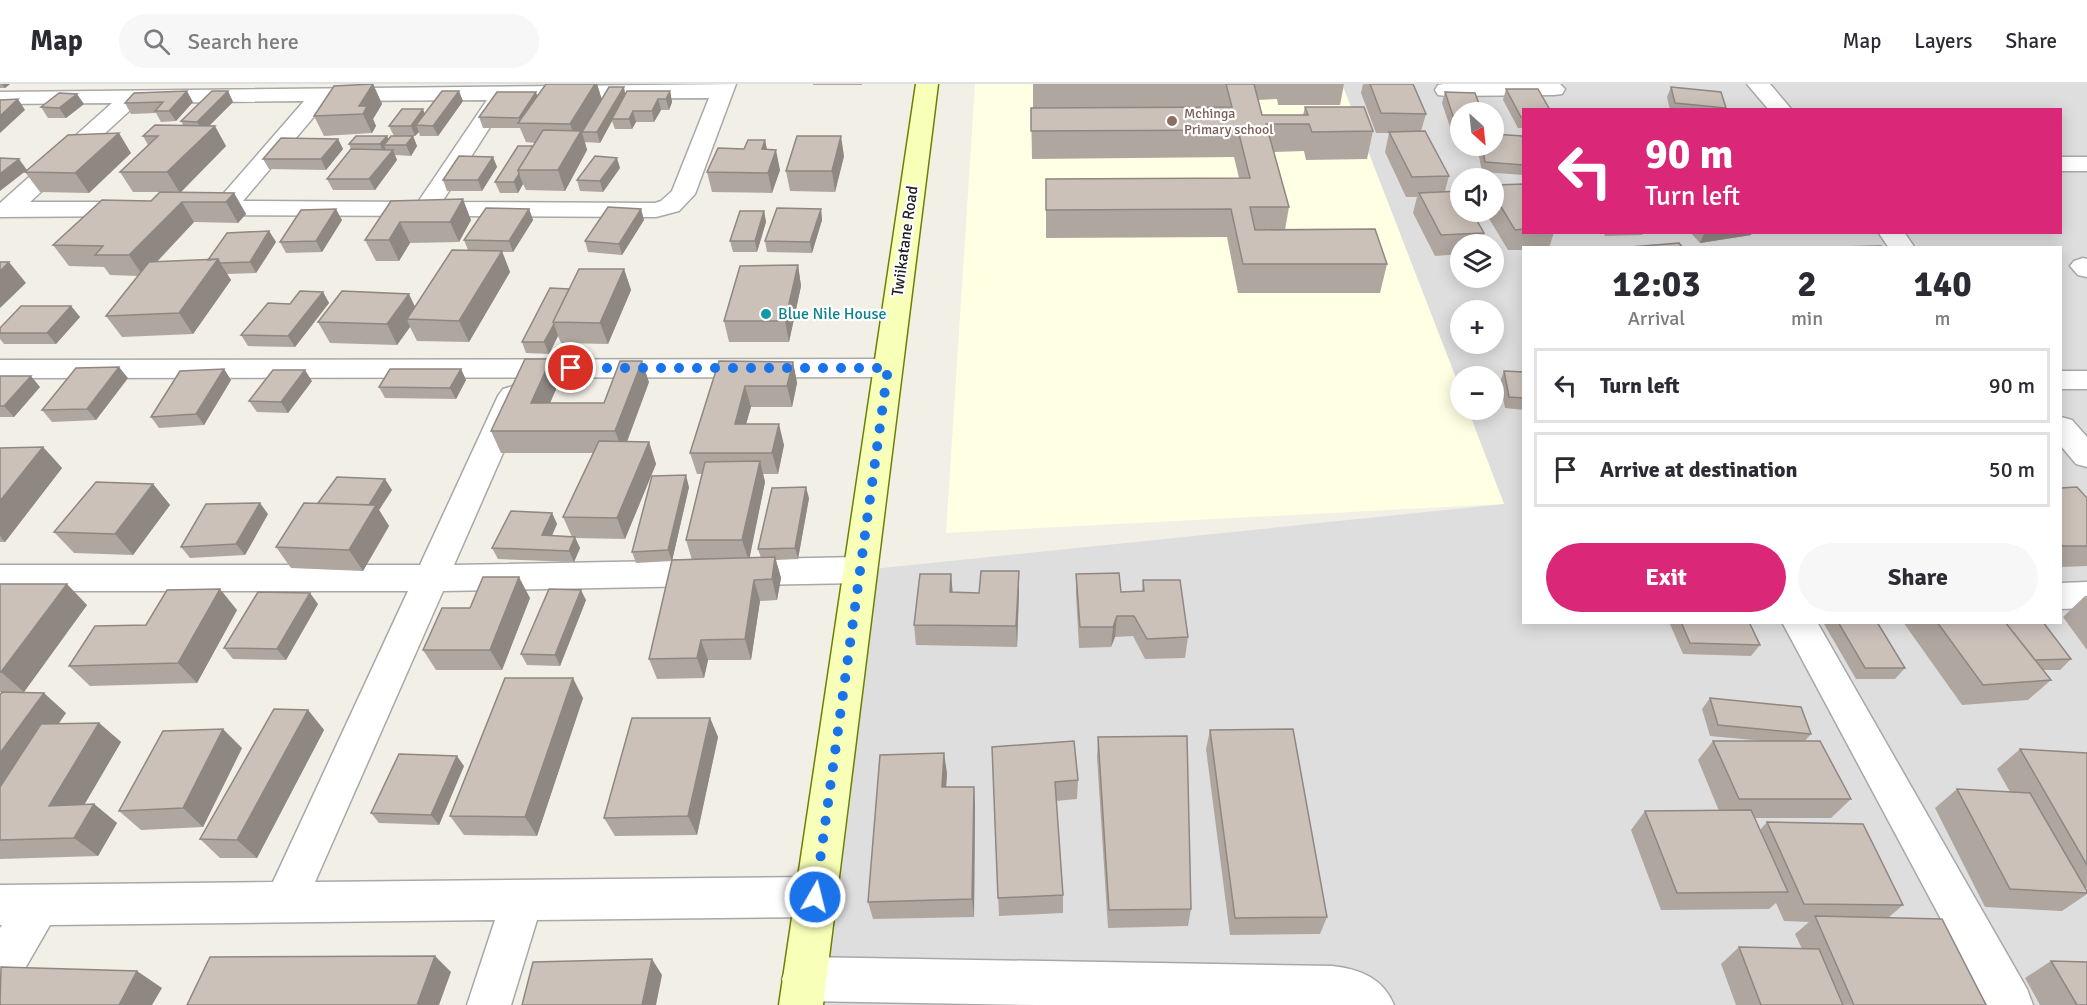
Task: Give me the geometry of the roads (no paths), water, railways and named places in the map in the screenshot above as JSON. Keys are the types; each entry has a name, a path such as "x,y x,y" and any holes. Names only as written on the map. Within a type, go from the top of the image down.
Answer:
{"main road":[{"name":"Twiikatane Road","path":"802,992 927,84"}],"street":[{"path":"1758,84 1779,108"},
{"path":"1446,90 1552,87 1565,108"},
{"path":"0,98 502,93 723,88 683,194 670,206 639,211 224,208 3,210"},
{"path":"425,209 502,93"},
{"path":"224,208 321,95"},
{"path":"3,210 133,96"},
{"path":"2062,164 2087,164"},
{"path":"1892,234 1901,246"},
{"path":"285,903 526,367"},
{"path":"0,369 888,368"},
{"path":"2062,380 2087,380"},
{"path":"2062,428 2087,456"},
{"path":"0,578 431,578 859,570"},
{"path":"2062,596 2087,595"},
{"path":"1800,624 2011,1005"},
{"path":"0,969 19,905 815,897"},
{"path":"489,1005 522,901"},
{"path":"802,992 1332,988 1350,990 1372,1005"}],"place":[{"name":"Mchinga Primary school","path":"1172,121"},
{"name":"Blue Nile House","path":"766,314"}]}
